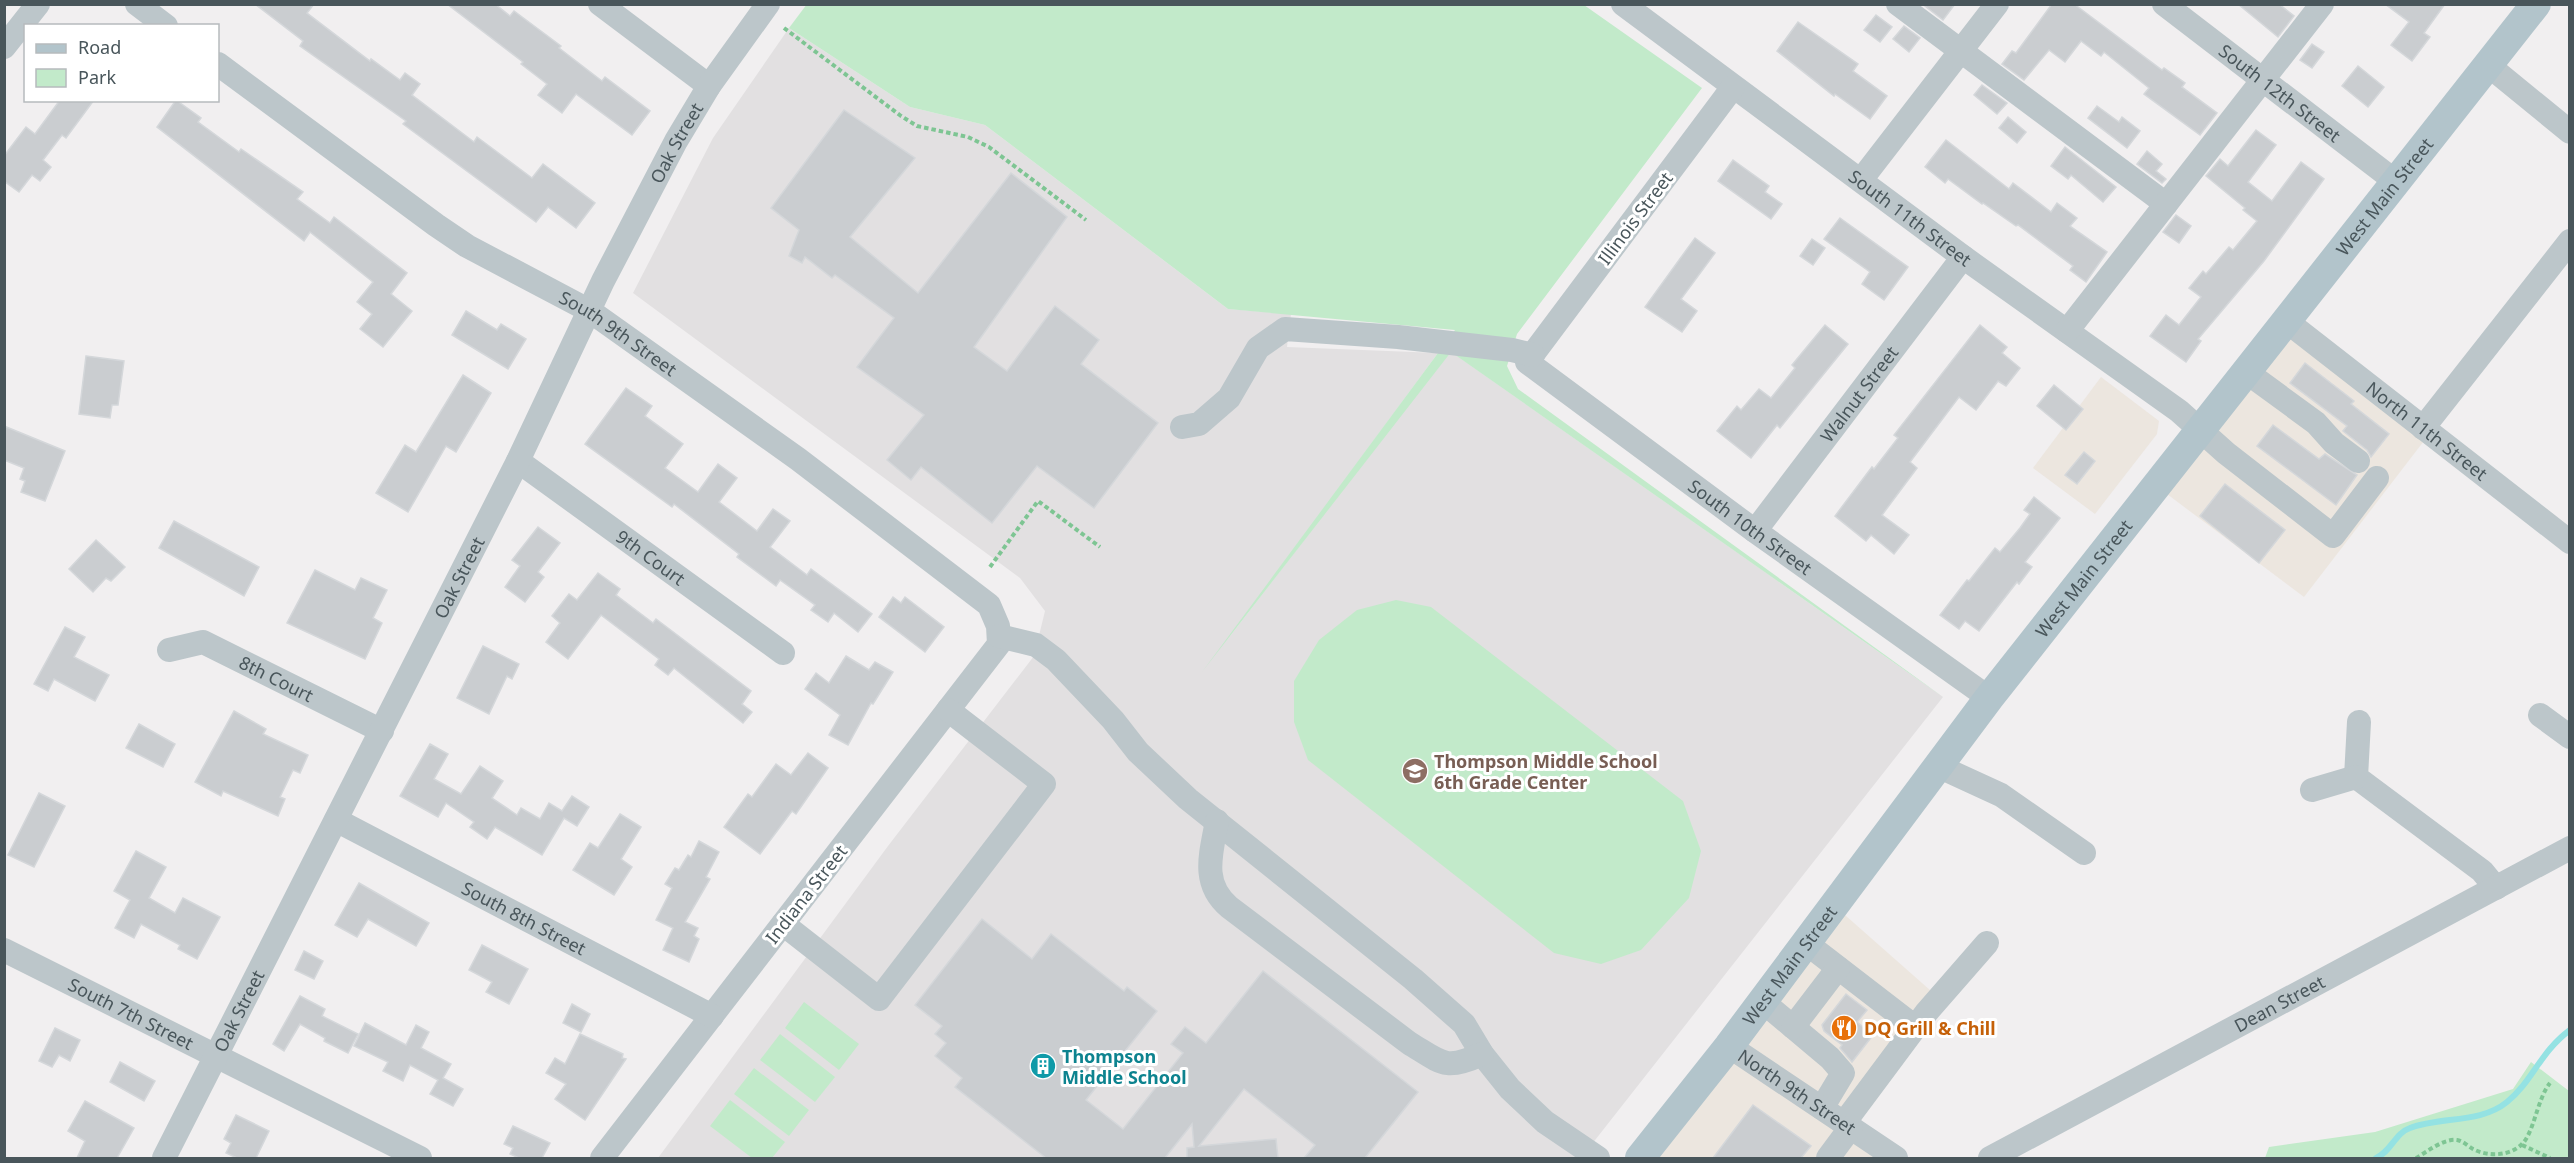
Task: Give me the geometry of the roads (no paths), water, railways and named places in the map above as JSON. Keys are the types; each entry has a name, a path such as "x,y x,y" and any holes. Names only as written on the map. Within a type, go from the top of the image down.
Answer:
{"main road":[{"name":"West Main Street","path":"1640,1158 1729,1046 1989,698 2536,4"}],"street":[{"path":"4,47 38,4"},
{"path":"137,4 163,24"},
{"path":"600,4 709,86"},
{"name":"Oak Street","path":"164,1158 518,461 590,311 676,141 709,86 768,4"},
{"name":"South 11th Street","path":"1623,4 1862,180 1962,257 2200,429 2226,453 2333,537 2377,478"},
{"path":"1898,4 2166,204"},
{"path":"1862,180 1997,4"},
{"name":"South 12th Street","path":"2164,4 2395,181"},
{"path":"2067,331 2322,4"},
{"name":"South 9th Street","path":"219,65 452,235 590,311 798,459 989,605 998,631"},
{"path":"2488,65 2570,132"},
{"name":"Illinois Street","path":"1535,352 1733,87"},
{"path":"2423,428 2570,242"},
{"name":"Walnut Street","path":"1755,531 1962,257"},
{"name":"North 11th Street","path":"2285,320 2570,542"},
{"path":"1182,427 1199,424 1229,398 1258,348 1285,328 1398,337 1535,352"},
{"name":"South 10th Street","path":"1535,352 1527,362 1755,531 1989,698"},
{"path":"2245,371 2316,423 2334,442 2358,461"},
{"name":"9th Court","path":"518,461 783,653"},
{"path":"998,631 1036,645 1056,660 1113,720 1138,752 1217,821 1422,986 1464,1024 1482,1054 1510,1089 1545,1122 1598,1158"},
{"name":"Indiana Street","path":"602,1158 999,644 998,631"},
{"name":"8th Court","path":"169,650 203,642 382,731"},
{"path":"783,924 879,999 1044,784 948,710"},
{"path":"2540,715 2570,738"},
{"path":"2356,777 2359,722"},
{"path":"1938,766 2001,795 2084,853"},
{"path":"2313,790 2356,777"},
{"path":"2356,777 2482,871 2496,888"},
{"name":"South 8th Street","path":"336,820 712,1016"},
{"path":"1217,821 1211,857 1211,883 1216,896 1409,1043 1433,1058 1456,1065 1482,1054"},
{"name":"Dean Street","path":"1990,1158 2570,848"},
{"path":"1806,943 1915,1027"},
{"path":"1828,1158 1915,1027 1987,943"},
{"name":"South 7th Street","path":"4,950 420,1158"},
{"path":"1793,1027 1838,968"},
{"path":"1762,1001 1830,1058 1843,1073 1822,1108"},
{"name":"North 9th Street","path":"1729,1046 1896,1158"}],"waterway":[{"path":"2376,1158 2386,1151 2405,1130 2422,1124 2485,1114 2507,1102 2516,1094 2551,1048 2570,1030"}],"place":[{"name":"Thompson Middle School 6th Grade Center","path":"1415,771"},
{"name":"DQ Grill & Chill","path":"1844,1028"},
{"name":"Thompson Middle School","path":"1043,1066"}]}
